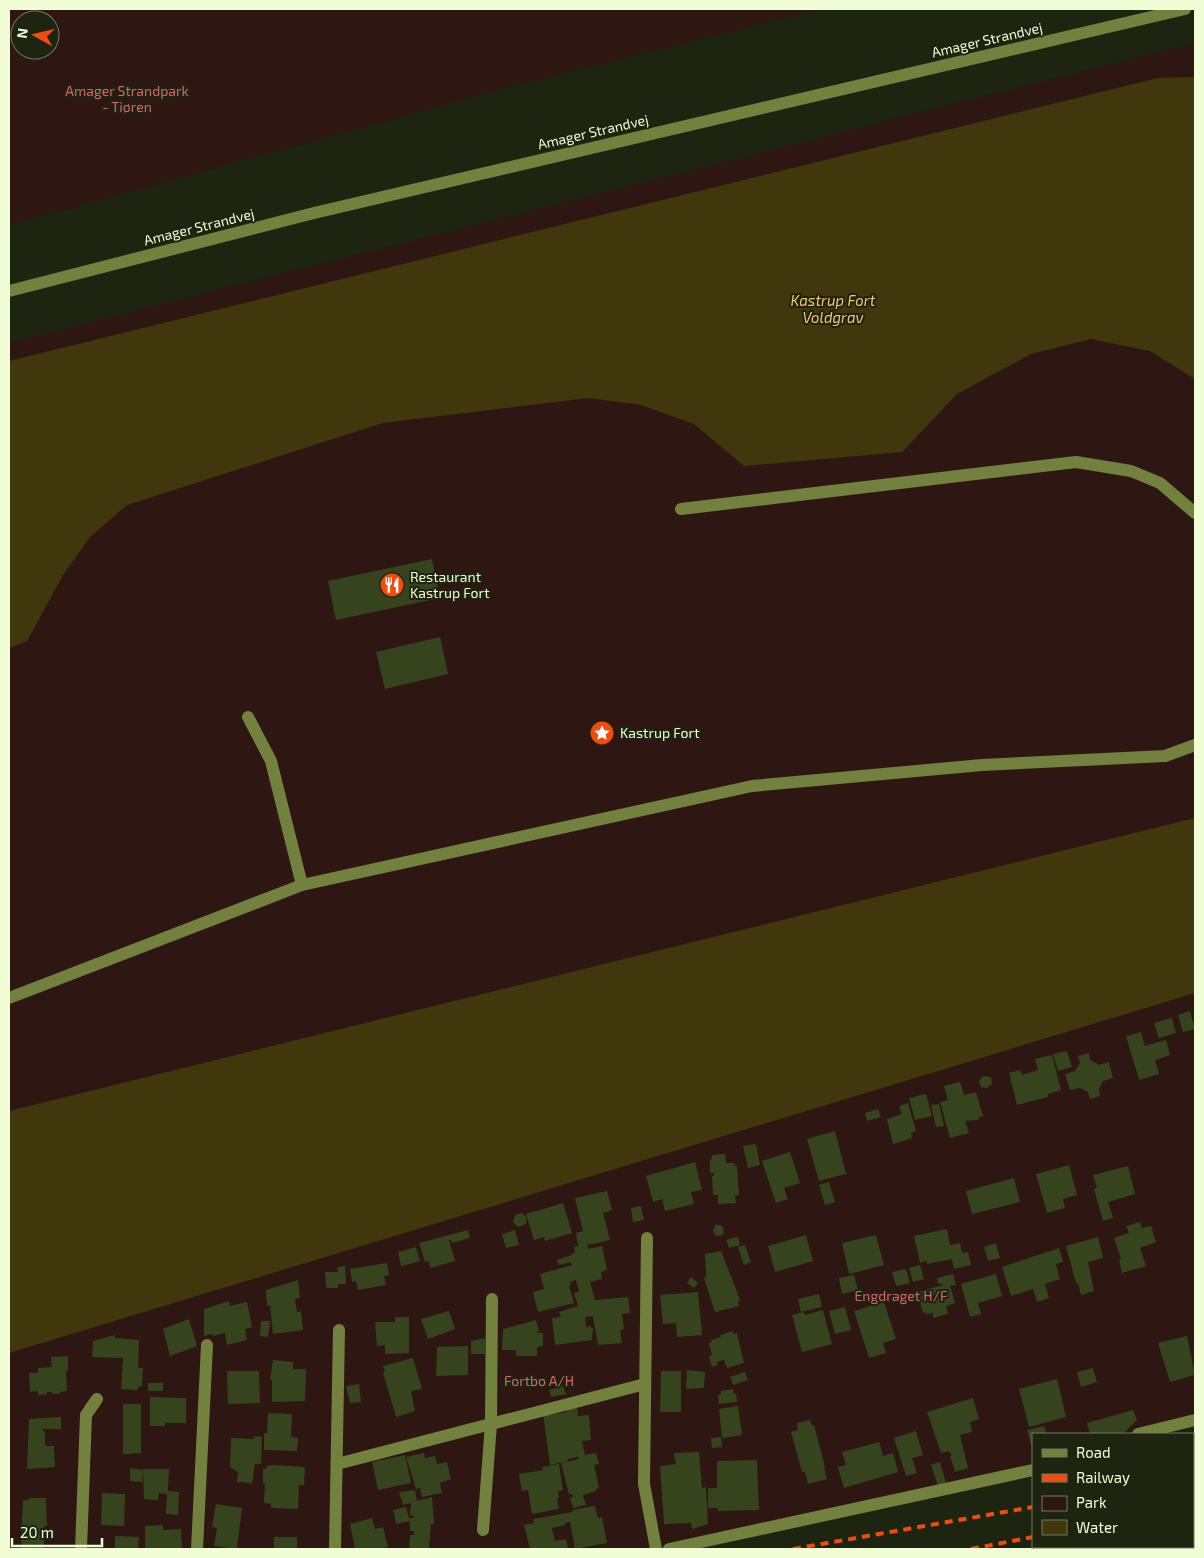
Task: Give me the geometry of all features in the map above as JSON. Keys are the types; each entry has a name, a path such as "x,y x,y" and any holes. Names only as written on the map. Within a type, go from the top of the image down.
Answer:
{"street":[{"name":"Amager Strandvej","path":"9,291 314,213 1185,9"},
{"path":"681,509 1076,462 1131,471 1160,483 1195,513"},
{"path":"248,717 271,761 302,885"},
{"path":"9,998 302,885 752,786 982,765 1165,756 1195,745"},
{"path":"647,1238 644,1484 656,1549"},
{"path":"483,1530 491,1424 492,1299"},
{"path":"335,1549 339,1330"},
{"path":"197,1549 207,1345"},
{"path":"337,1464 645,1384"},
{"path":"82,1549 86,1415 97,1399"},
{"path":"1142,1433 1195,1420"},
{"path":"669,1549 1032,1470"}],"green space":[{"name":"Amager Strandpark - Tiøren","path":"9,9 821,9 502,89 9,225"},
{"path":"1195,43 1195,1413 1154,1424 1145,1433 1032,1433 1032,1470 637,1549 9,1549 9,343"}],"water":[{"name":"Kastrup Fort Voldgrav","path":"1195,77 1195,379 1150,351 1091,339 1031,354 957,394 902,452 744,466 694,424 641,405 588,398 383,423 127,505 90,537 63,575 27,641 9,648 9,361 1158,78"},
{"path":"1195,818 1195,993 9,1353 9,1111"}],"building":[{"path":"432,559 440,598 336,620 328,581"},
{"path":"440,637 448,674 385,689 376,652"},
{"path":"1190,1011 1195,1029 1183,1032 1178,1015"},
{"path":"1172,1018 1176,1033 1159,1038 1154,1023"},
{"path":"1141,1032 1145,1046 1166,1040 1170,1055 1155,1060 1159,1074 1139,1080 1126,1036"},
{"path":"1067,1051 1072,1067 1058,1071 1053,1054"},
{"path":"1089,1053 1090,1060 1099,1065 1109,1062 1113,1078 1103,1081 1099,1089 1100,1096 1090,1099 1088,1092 1080,1088 1070,1090 1065,1074 1075,1071 1080,1063 1078,1056"},
{"path":"1052,1055 1061,1090 1048,1094 1048,1097 1017,1105 1009,1073 1020,1070 1022,1075 1038,1070 1035,1059"},
{"path":"983,1076 991,1077 992,1084 987,1088 981,1087 979,1081"},
{"path":"960,1082 964,1095 976,1092 983,1116 979,1117 978,1120 965,1121 969,1133 950,1138 940,1102 948,1100 944,1086"},
{"path":"926,1094 932,1116 915,1120 909,1098"},
{"path":"908,1103 916,1131 911,1133 912,1138 893,1144 887,1119 902,1114 899,1106"},
{"path":"939,1104 944,1126 936,1127 931,1105"},
{"path":"878,1109 881,1117 867,1121 865,1113"},
{"path":"835,1131 846,1174 819,1181 807,1139"},
{"path":"756,1144 760,1165 748,1168 743,1146"},
{"path":"790,1152 800,1183 784,1188 788,1199 776,1203 762,1161"},
{"path":"725,1154 726,1163 734,1163 737,1166 739,1195 735,1195 736,1203 718,1204 718,1195 713,1195 712,1176 714,1176 714,1173 710,1173 710,1159 712,1159 712,1155"},
{"path":"695,1162 702,1190 691,1192 694,1204 665,1211 662,1199 653,1202 646,1176"},
{"path":"1069,1165 1077,1195 1063,1199 1065,1208 1047,1213 1036,1174"},
{"path":"1128,1166 1135,1194 1108,1202 1113,1218 1103,1221 1094,1189 1097,1188 1093,1175"},
{"path":"1014,1178 1020,1202 972,1214 966,1191"},
{"path":"829,1182 835,1202 825,1205 819,1185"},
{"path":"607,1191 612,1210 603,1213 610,1240 587,1245 588,1249 602,1246 607,1270 601,1272 602,1279 590,1282 595,1300 628,1297 630,1313 622,1314 624,1329 620,1330 622,1343 598,1345 593,1316 585,1317 586,1327 591,1326 593,1328 592,1340 555,1345 552,1318 561,1317 559,1312 578,1306 574,1293 579,1291 576,1280 570,1282 571,1285 569,1286 574,1303 538,1312 533,1292 544,1289 540,1274 572,1265 571,1262 559,1265 557,1260 575,1252 574,1247 578,1246 576,1233 583,1231 575,1198"},
{"path":"563,1203 572,1233 545,1241 544,1237 534,1240 526,1214"},
{"path":"641,1206 644,1220 633,1222 631,1208"},
{"path":"522,1213 527,1218 526,1224 518,1227 513,1222 515,1215"},
{"path":"1140,1222 1142,1228 1151,1226 1156,1242 1140,1248 1146,1266 1122,1273 1119,1259 1121,1259 1114,1238 1129,1233 1126,1226"},
{"path":"715,1225 721,1225 724,1229 723,1235 716,1236 713,1231"},
{"path":"947,1229 950,1245 960,1243 962,1253 968,1252 971,1265 954,1269 952,1259 927,1264 927,1261 920,1263 914,1236"},
{"path":"468,1230 470,1238 452,1243 449,1240 455,1261 430,1268 429,1261 425,1262 419,1243"},
{"path":"515,1230 519,1245 506,1248 502,1234"},
{"path":"806,1235 813,1261 775,1272 768,1246"},
{"path":"876,1235 884,1265 849,1274 842,1243"},
{"path":"738,1237 740,1245 729,1248 726,1240"},
{"path":"1098,1237 1103,1258 1088,1262 1094,1291 1081,1295 1066,1246"},
{"path":"996,1243 1000,1258 988,1261 984,1247"},
{"path":"745,1245 751,1262 744,1265 738,1247"},
{"path":"416,1247 420,1261 401,1266 398,1252"},
{"path":"1059,1248 1063,1262 1056,1264 1060,1279 1045,1284 1049,1298 1037,1302 1033,1289 1011,1296 1002,1267"},
{"path":"721,1251 738,1294 736,1296 738,1295 740,1301 738,1302 739,1306 715,1312 704,1278 706,1277 705,1254"},
{"path":"387,1263 389,1275 384,1276 386,1285 358,1290 356,1281 352,1282 350,1269"},
{"path":"920,1265 924,1279 913,1282 909,1268"},
{"path":"345,1266 346,1284 338,1284 338,1288 326,1288 325,1272 338,1272 337,1267"},
{"path":"906,1269 910,1283 896,1286 892,1272"},
{"path":"953,1274 956,1285 950,1286 955,1303 946,1306 948,1314 933,1318 933,1313 923,1313 917,1292 943,1285 942,1283 938,1284 937,1278"},
{"path":"996,1274 1002,1296 978,1303 981,1314 970,1317 961,1284"},
{"path":"854,1275 858,1290 842,1294 839,1278"},
{"path":"691,1277 698,1283 694,1288 687,1283"},
{"path":"298,1280 300,1298 295,1299 297,1312 301,1311 303,1330 273,1334 270,1305 267,1306 266,1290"},
{"path":"698,1292 702,1335 677,1337 676,1323 663,1324 660,1295"},
{"path":"819,1294 822,1307 801,1312 798,1299"},
{"path":"229,1301 230,1306 247,1302 252,1327 245,1329 247,1340 227,1345 225,1333 204,1336 204,1309"},
{"path":"884,1302 896,1339 883,1343 886,1353 869,1358 854,1311"},
{"path":"845,1307 851,1330 835,1334 829,1311"},
{"path":"823,1310 832,1344 802,1352 792,1315 804,1312 805,1315"},
{"path":"449,1311 455,1329 428,1339 421,1319"},
{"path":"395,1317 409,1317 409,1353 385,1354 385,1345 377,1346 375,1322 395,1322"},
{"path":"189,1319 197,1346 170,1356 163,1329"},
{"path":"536,1320 539,1331 536,1333 543,1333 543,1346 537,1347 537,1356 516,1356 516,1350 502,1350 503,1329"},
{"path":"261,1321 270,1321 268,1337 260,1336"},
{"path":"733,1331 733,1334 737,1333 744,1363 727,1368 724,1360 717,1362 718,1365 712,1367 709,1356 712,1355 709,1343 712,1342 711,1340 721,1337 720,1335"},
{"path":"115,1335 115,1338 139,1340 138,1368 143,1368 142,1387 138,1386 138,1390 121,1389 123,1358 92,1357 93,1341"},
{"path":"1187,1336 1195,1375 1170,1382 1158,1343"},
{"path":"485,1338 485,1354 471,1354 471,1341"},
{"path":"468,1346 468,1375 436,1376 437,1347"},
{"path":"68,1356 68,1370 66,1371 67,1391 60,1392 60,1394 47,1392 47,1394 38,1395 38,1391 30,1392 29,1373 38,1373 38,1368 52,1367 51,1357"},
{"path":"413,1358 422,1389 411,1391 415,1411 396,1417 383,1373 385,1372 383,1366"},
{"path":"273,1360 293,1362 293,1369 306,1369 305,1401 272,1402 272,1380 270,1380"},
{"path":"1093,1368 1097,1382 1081,1387 1077,1372"},
{"path":"687,1370 705,1372 704,1388 686,1389"},
{"path":"227,1371 259,1371 260,1403 228,1404"},
{"path":"661,1371 681,1371 681,1412 660,1412"},
{"path":"745,1372 748,1380 733,1385 730,1377"},
{"path":"1057,1379 1066,1417 1029,1427 1019,1389"},
{"path":"148,1383 163,1383 163,1391 148,1391"},
{"path":"359,1384 361,1402 350,1403 346,1386"},
{"path":"563,1386 566,1394 551,1397 549,1390"},
{"path":"733,1389 734,1394 736,1393 737,1402 719,1404 718,1395 721,1394 721,1391"},
{"path":"150,1397 186,1398 186,1423 165,1423 165,1426 150,1426"},
{"path":"973,1398 979,1419 970,1422 972,1432 960,1435 968,1468 955,1472 950,1456 952,1455 949,1451 941,1453 927,1412"},
{"path":"123,1404 141,1404 141,1453 123,1454"},
{"path":"738,1406 742,1435 722,1438 719,1409"},
{"path":"577,1407 578,1416 589,1415 591,1440 582,1441 585,1455 596,1453 599,1464 594,1465 599,1488 596,1491 583,1495 586,1505 573,1508 570,1498 573,1497 572,1494 569,1494 561,1463 579,1459 578,1457 568,1459 568,1461 550,1465 543,1413 548,1415 567,1412 566,1409"},
{"path":"1133,1410 1137,1420 1122,1433 1090,1433 1087,1423"},
{"path":"268,1413 292,1414 291,1437 298,1438 297,1451 264,1450 264,1433 267,1433"},
{"path":"61,1417 61,1429 43,1429 43,1432 45,1431 45,1446 54,1446 55,1467 27,1469 29,1419"},
{"path":"810,1420 812,1426 814,1425 827,1479 808,1484 805,1472 802,1472 791,1432 798,1430 797,1423"},
{"path":"1044,1426 1047,1433 1032,1433 1032,1448 1027,1430"},
{"path":"916,1431 923,1455 912,1458 917,1473 906,1476 894,1438"},
{"path":"254,1436 262,1437 261,1464 255,1464 252,1483 237,1482 238,1472 230,1467 231,1438 254,1439"},
{"path":"721,1437 722,1447 712,1448 711,1438"},
{"path":"879,1442 883,1456 893,1453 898,1472 844,1488 838,1467 846,1465 842,1452"},
{"path":"699,1452 702,1488 706,1487 708,1524 692,1529 691,1523 664,1524 660,1466 676,1464 674,1453"},
{"path":"424,1453 425,1458 435,1456 437,1464 447,1462 451,1479 440,1483 442,1493 422,1497 420,1488 416,1489 406,1457"},
{"path":"405,1455 411,1483 378,1490 372,1462"},
{"path":"757,1460 759,1510 718,1511 718,1508 708,1508 708,1488 717,1488 717,1461"},
{"path":"940,1462 946,1483 938,1486 931,1465"},
{"path":"559,1464 563,1490 558,1491 559,1509 532,1514 528,1490 522,1491 519,1474 543,1470 542,1467"},
{"path":"273,1465 305,1467 304,1485 299,1485 298,1509 271,1508 271,1504 264,1503 265,1483 263,1483 263,1469"},
{"path":"130,1468 143,1470 142,1482 130,1481"},
{"path":"143,1469 169,1469 168,1491 179,1492 178,1515 166,1514 167,1494 159,1493 158,1500 144,1499"},
{"path":"415,1490 417,1501 432,1497 434,1524 431,1524 429,1549 409,1549 410,1535 414,1535 414,1531 410,1531 410,1518 414,1518 414,1516 410,1515 411,1503 403,1505 399,1492"},
{"path":"102,1493 125,1494 124,1526 101,1525"},
{"path":"29,1498 46,1498 47,1526 44,1526 44,1548 21,1548 23,1500 29,1500"},
{"path":"216,1504 242,1508 237,1549 214,1546 217,1528 212,1527"},
{"path":"595,1506 598,1518 602,1517 607,1543 575,1549 570,1522 552,1528 555,1541 566,1539 568,1549 530,1549 524,1525 534,1523 533,1519"},
{"path":"406,1507 410,1521 396,1524 393,1510"},
{"path":"372,1518 375,1529 383,1527 388,1547 380,1549 355,1549 350,1524"},
{"path":"163,1525 163,1530 181,1529 182,1549 145,1549 145,1526"},
{"path":"115,1536 139,1537 138,1549 115,1549"},
{"path":"274,1537 297,1537 297,1549 274,1549"}],"railway":[{"path":"793,1549 1032,1507"},
{"path":"971,1549 1032,1537"}],"place":[{"name":"Restaurant Kastrup Fort","path":"392,585"},
{"name":"Kastrup Fort","path":"602,733"}],"park label":[{"name":"Engdraget H/F","path":"901,1296"},
{"name":"Fortbo A/H","path":"539,1381"}]}
